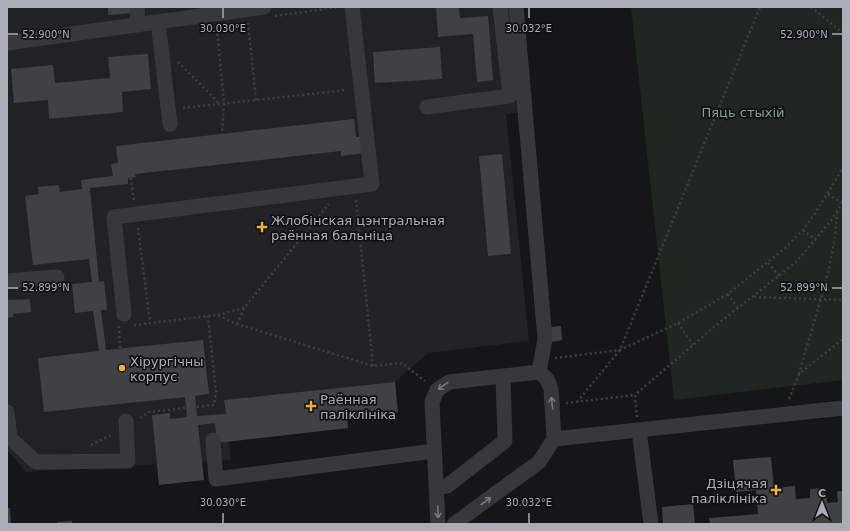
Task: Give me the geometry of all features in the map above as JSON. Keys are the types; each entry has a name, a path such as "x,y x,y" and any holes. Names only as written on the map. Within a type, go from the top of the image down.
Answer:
{"lane":[{"path":"137,7 138,25"},
{"path":"7,43 264,7"},
{"path":"127,322 114,217 372,184 352,7"},
{"path":"427,107 510,96 500,7"},
{"path":"454,524 539,462 554,440 553,404 547,379 540,366 545,339 516,7"},
{"path":"158,22 169,117"},
{"path":"7,281 57,278"},
{"path":"438,524 432,402 437,390 449,382 503,376 540,366"},
{"path":"437,488 447,486 505,441 503,376"},
{"path":"554,440 843,408"},
{"path":"7,412 10,438 36,462 128,461 126,421"},
{"path":"639,430 651,524"},
{"path":"213,440 216,479 434,451"}],"path":[{"path":"577,402 620,350 760,7"},
{"path":"811,7 843,33"},
{"path":"248,20 256,100"},
{"path":"216,24 224,104 222,134"},
{"path":"161,45 220,104"},
{"path":"169,117 220,104 361,88"},
{"path":"540,366 620,350 678,323 728,294 768,263 802,230 828,194 843,168"},
{"path":"131,178 150,322"},
{"path":"237,324 244,308 349,187"},
{"path":"349,187 373,366"},
{"path":"553,404 635,395 693,345 796,262 816,240 843,202 828,194"},
{"path":"784,415 820,300 837,230 837,211"},
{"path":"802,230 816,240"},
{"path":"768,263 779,276"},
{"path":"728,294 738,308"},
{"path":"754,297 843,300"},
{"path":"120,349 118,326 127,322 150,322 217,315 244,308"},
{"path":"217,315 237,324 373,366 402,363 426,382 430,378"},
{"path":"196,407 214,405 216,392 208,316"},
{"path":"678,323 693,345"},
{"path":"798,374 843,339"},
{"path":"635,395 639,430"}],"shaded area":[{"name":"Жлобінская цэнтральная раённая бальніца","path":"7,7 511,7 521,112 506,114 529,341 428,353 395,382 224,400 231,460 26,472 7,450"}],"green space":[{"name":"Пяць стыхій","path":"631,7 843,7 843,380 674,400"}],"building":[{"path":"108,7 133,7 134,13 108,15"},
{"path":"436,7 459,7 460,18 488,16 493,80 477,82 473,34 438,37"},
{"path":"440,47 442,79 375,83 373,52"},
{"path":"148,54 151,89 122,92 123,112 49,119 48,100 14,103 11,69 53,65 55,83 110,78 108,57"},
{"path":"354,119 356,137 362,137 364,153 341,156 341,151 135,174 136,177 128,178 128,184 90,188 99,282 104,281 107,310 101,310 106,350 203,340 209,394 195,396 197,416 226,414 224,400 395,382 398,412 347,417 348,428 217,443 215,423 198,425 204,480 159,485 152,415 170,413 170,419 187,417 185,397 44,412 38,358 99,351 93,311 75,313 72,284 92,282 89,259 33,265 25,196 39,194 38,187 59,185 60,192 82,189 81,180 113,176 111,164 118,163 116,146"},
{"path":"502,154 511,254 488,256 479,156"},
{"path":"30,299 31,312 13,314 13,317 7,318 7,300"},
{"path":"561,326 562,340 551,342 550,327"},
{"name":"Дзіцячая паліклініка","path":"771,457 774,488 795,486 796,499 810,498 810,489 826,488 827,503 838,502 837,491 843,491 843,524 710,524 709,518 758,514 756,490 736,492 733,460"},
{"name":"Дзіцячая паліклініка","path":"693,504 695,524 663,524 662,507"},
{"path":"7,508 10,508 11,524 7,524"},
{"path":"72,521 72,524 57,524 57,522"}],"place":[{"name":"Жлобінская цэнтральная раённая бальніца","path":"262,227"},
{"name":"Хірургічны корпус","path":"122,368"},
{"name":"Раённая паліклініка","path":"311,406"},
{"name":"Дзіцячая паліклініка","path":"776,490"}]}
